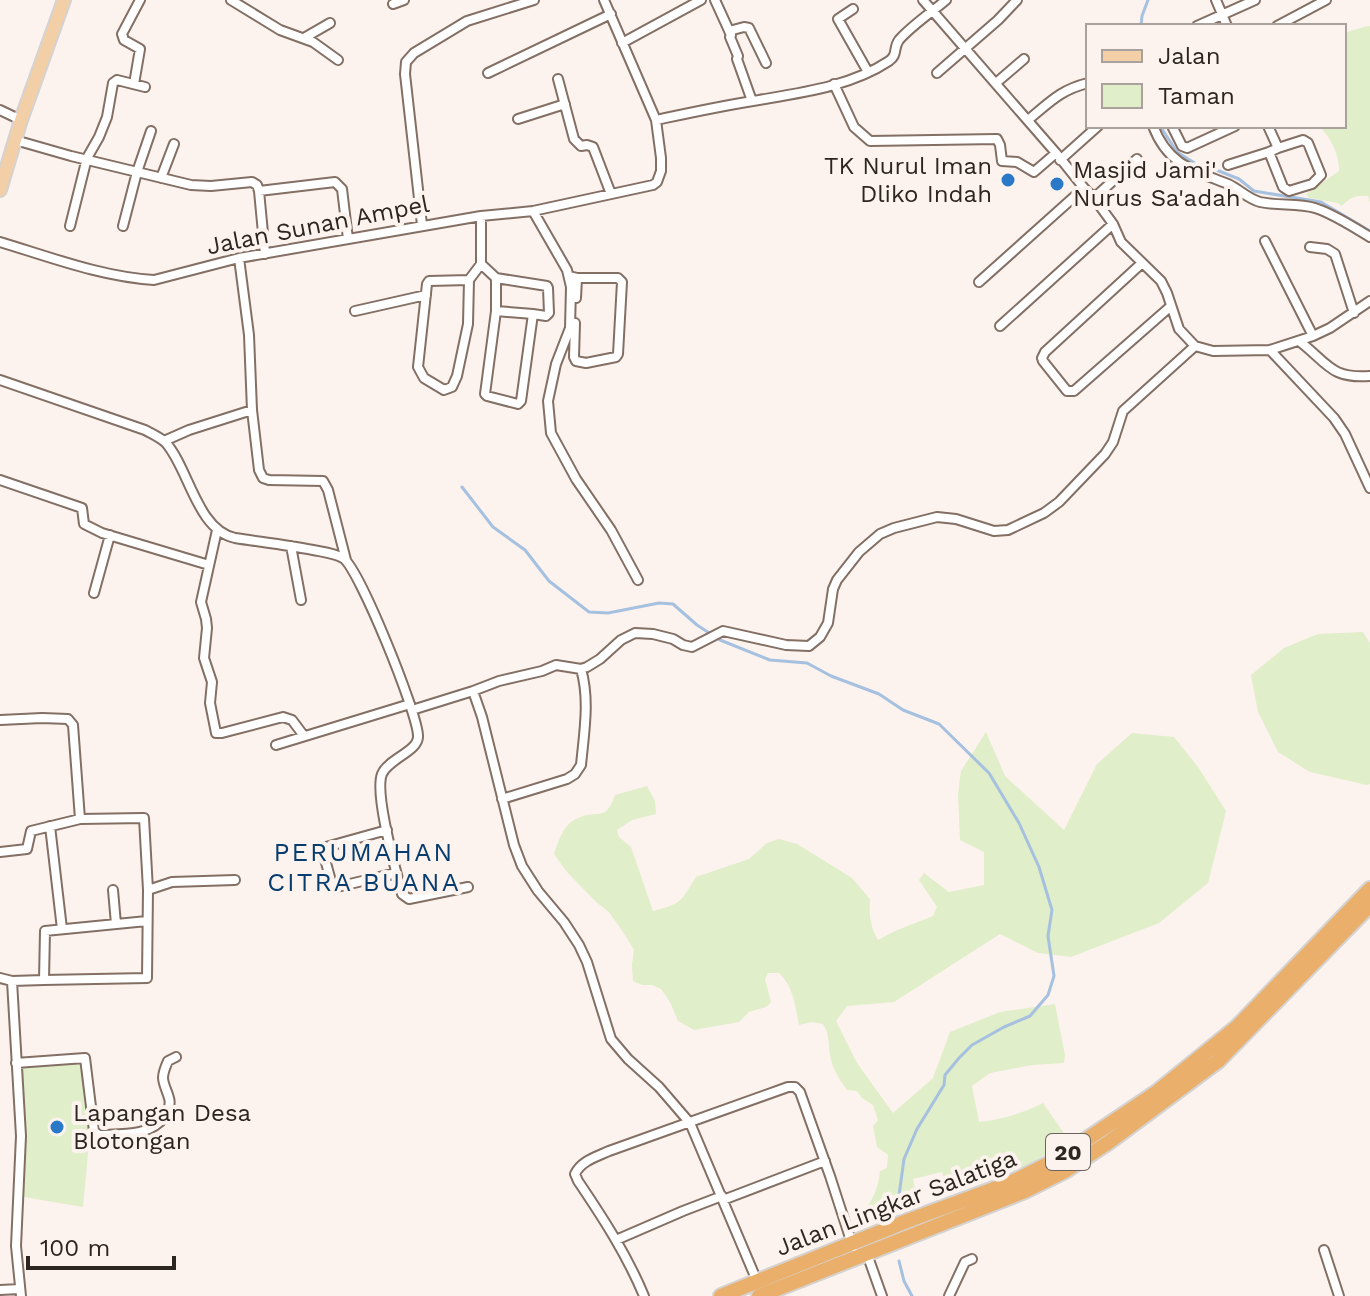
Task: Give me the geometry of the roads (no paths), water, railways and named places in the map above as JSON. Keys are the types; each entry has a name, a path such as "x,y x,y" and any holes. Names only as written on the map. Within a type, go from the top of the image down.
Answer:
{"highway":[{"name":"Jalan Lingkar Salatiga","path":"1240,1032 1370,889"},
{"name":"Jalan Lingkar Salatiga","path":"721,1296 758,1289 858,1252 907,1221 987,1199 1066,1154 1240,1032 1370,905"}],"main road":[{"path":"0,190 21,120 64,0"}],"street":[{"path":"134,84 139,51 124,40 122,34 140,0"},
{"path":"231,0 280,30 304,38 338,60"},
{"path":"393,4 404,0"},
{"path":"422,225 405,74 407,59 467,21 534,0"},
{"path":"604,0 656,120 793,95 868,72 893,59 898,41 946,0"},
{"path":"622,43 701,0"},
{"path":"715,0 729,31 752,101"},
{"path":"923,0 1094,198 1113,224 1121,242 1161,281 1179,329 1195,346 1213,351 1270,350 1313,336 1370,301"},
{"path":"937,73 1017,0"},
{"path":"1216,0 1226,24"},
{"path":"1202,24 1255,0"},
{"path":"1281,24 1326,0"},
{"path":"853,9 838,19 868,72"},
{"path":"488,73 611,14"},
{"path":"304,38 330,23"},
{"path":"729,31 749,28 766,63"},
{"path":"996,83 1024,59"},
{"path":"558,79 576,143 593,147 611,194"},
{"path":"70,226 87,158 107,117 113,83 117,80 145,87"},
{"path":"1028,120 1064,91 1086,83"},
{"path":"834,84 854,127 870,141 997,139 1002,161 1017,162 1034,172 1095,128"},
{"path":"518,119 565,104"},
{"path":"0,110 21,120"},
{"name":"Jalan Sunan Ampel","path":"0,242 81,266 154,280 239,258 422,225 533,211 647,187 657,182 661,158 656,120"},
{"path":"1154,128 1165,151 1207,178 1230,185 1255,201 1314,208 1370,237"},
{"path":"1173,128 1182,146 1187,148 1231,128"},
{"path":"1228,165 1274,150 1301,140 1305,140 1321,175 1317,180 1289,191 1283,187 1274,150 1268,128"},
{"path":"123,226 151,131"},
{"path":"15,140 201,186 253,182 259,191 265,254"},
{"path":"161,178 174,144"},
{"path":"1094,198 1137,159"},
{"path":"259,191 335,182 342,189 348,239"},
{"path":"979,282 1084,188"},
{"path":"533,211 573,277 574,360 586,363 614,358 618,354 622,282 618,278 573,277"},
{"path":"469,280 429,281 427,284 418,367 424,378 442,389 447,390 454,384 466,335 469,280 481,264 481,216"},
{"path":"1000,326 1113,224"},
{"path":"1265,241 1313,336"},
{"path":"1310,247 1327,249 1335,254 1354,313"},
{"path":"239,258 249,335 252,410 259,470 263,478 269,480 323,481 346,560"},
{"path":"1142,263 1045,352 1043,361 1067,391 1074,391 1171,306"},
{"path":"481,264 496,278 547,286 549,313 546,316 496,311"},
{"path":"573,277 570,328 548,401 551,433 638,580"},
{"path":"496,278 496,311 487,396 518,404 521,401 533,314"},
{"path":"355,311 426,295"},
{"path":"1299,341 1339,374 1351,378 1370,376"},
{"path":"276,745 556,665 581,669 593,664 621,640 635,633 663,637 689,647 726,631 773,643 807,647 820,637 828,623 837,580 859,552 880,534 937,517 956,519 994,531 1008,530 1044,513 1059,502 1110,449 1123,411 1195,346"},
{"path":"1270,350 1334,418 1345,434 1370,488"},
{"path":"0,380 145,430 164,441 206,516 217,530 229,537 334,554 346,560 372,610 419,735 417,743 381,774 381,799 402,894 409,899 468,887"},
{"path":"164,441 252,410"},
{"path":"0,480 82,508 84,524 110,535 209,565"},
{"path":"217,530 201,602 207,628 204,658 212,682 210,703 216,733 283,717 292,720 304,736"},
{"path":"94,593 110,535"},
{"path":"291,546 301,600"},
{"path":"502,799 567,779 581,765 585,689 581,669"},
{"path":"473,691 522,866 564,922 587,962 611,1039 690,1123 758,1289"},
{"path":"0,720 42,718 72,721 80,819"},
{"path":"0,852 27,849 31,831 50,826 80,819 144,818 148,890 147,978 12,981 0,978"},
{"path":"50,826 62,929"},
{"path":"387,830 324,849 328,875 331,886 336,888 396,873"},
{"path":"148,890 172,882 235,880"},
{"path":"113,890 116,924"},
{"path":"44,980 45,932 147,921"},
{"path":"0,1290 20,1293 16,1246 21,1136 12,981"},
{"path":"16,1063 85,1058 94,1131 99,1135 146,1130 163,1119 170,1101 162,1080 168,1061 176,1057"},
{"path":"644,1296 634,1272 578,1181 575,1171 588,1160 609,1151 776,1090 793,1087 800,1092 858,1252 882,1296"},
{"path":"616,1240 683,1211 825,1161"},
{"path":"1324,1250 1339,1296"},
{"path":"949,1296 965,1262 972,1259"}],"waterway":[{"path":"1141,24 1148,0"},
{"path":"1161,128 1177,152 1201,167 1239,179 1254,191 1321,202 1370,231"},
{"path":"462,487 493,527 525,550 549,581 589,612 608,613 659,603 673,604 720,640 770,660 807,663 939,724 989,773 1019,823 1039,867 1052,910 1048,936 1054,976 1048,995 1030,1016 972,1045 945,1075 944,1085 917,1129 904,1159 896,1217"},
{"path":"899,1261 912,1296"}],"place":[{"name":"TK Nurul Iman Dliko Indah","path":"1008,180"},
{"name":"Masjid Jami' Nurus Sa'adah","path":"1057,184"},
{"name":"Lapangan Desa Blotongan","path":"57,1127"}],"district":[{"name":"PERUMAHAN CITRA BUANA","path":"364,867"}]}
